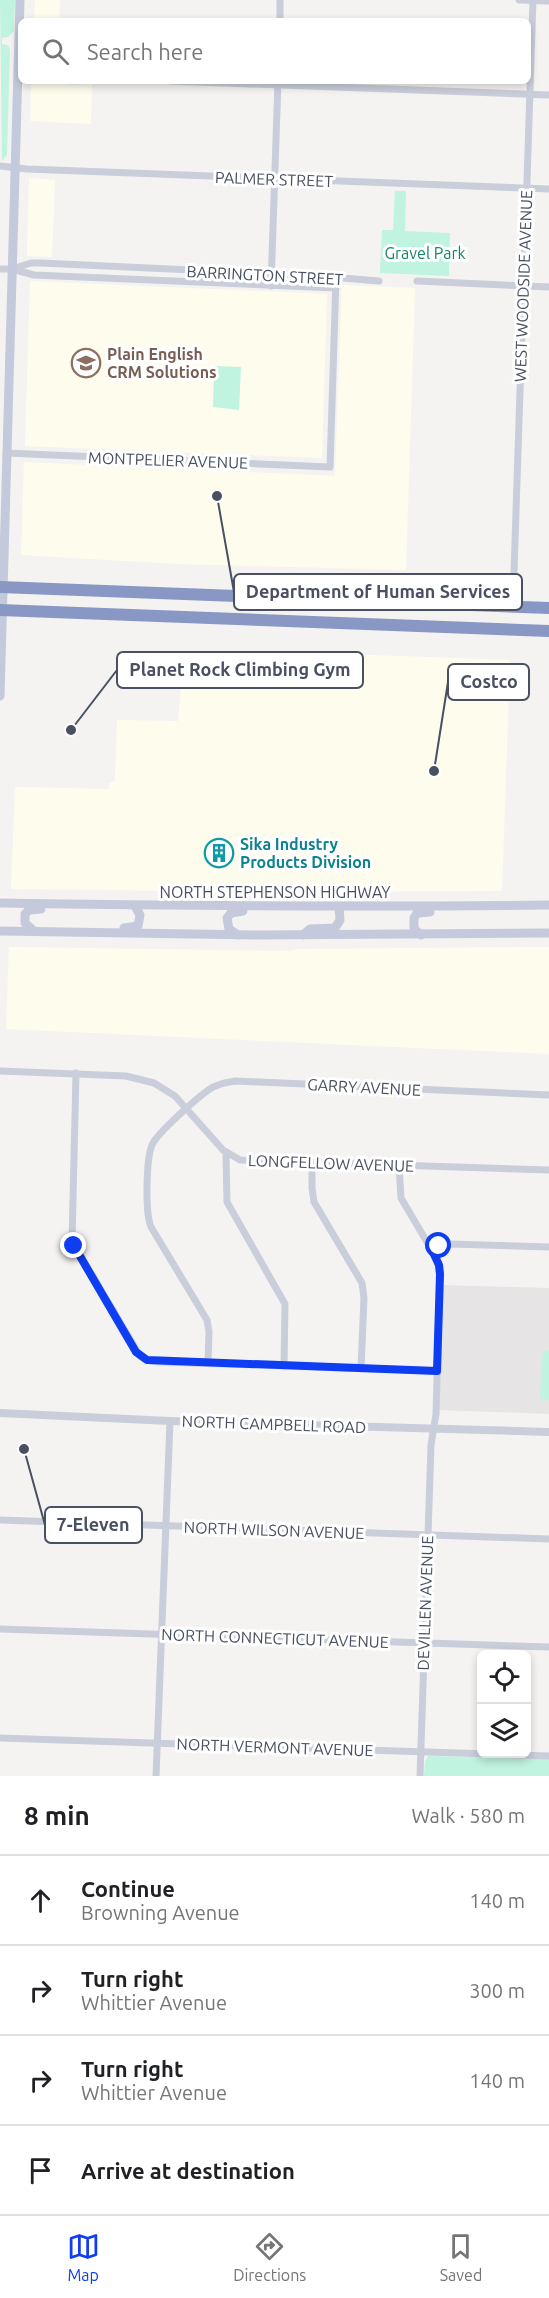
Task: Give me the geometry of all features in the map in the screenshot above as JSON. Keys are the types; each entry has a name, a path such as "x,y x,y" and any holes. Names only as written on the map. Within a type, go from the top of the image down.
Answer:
{"highway":[{"path":"0,587 549,608"},
{"path":"0,610 549,631"}],"main road":[{"path":"20,0 20,18"},
{"path":"0,696 15,168 20,84"},
{"name":"NORTH STEPHENSON HIGHWAY","path":"0,903 339,907 549,905"},
{"path":"421,935 414,929 413,923 417,913 483,911 500,905"},
{"path":"34,932 25,923 25,914 29,910 91,910 115,906"},
{"path":"60,932 70,927 135,927 141,919 135,906"},
{"path":"238,935 228,926 229,915 237,911 252,911 265,906"},
{"path":"303,935 310,929 335,928 340,920 339,907"},
{"path":"0,931 238,935 549,933"}],"street":[{"path":"280,0 280,18"},
{"path":"519,0 549,1"},
{"name":"WEST WOODSIDE AVENUE","path":"531,63 533,0"},
{"path":"271,286 278,84"},
{"path":"301,84 549,95"},
{"name":"WEST WOODSIDE AVENUE","path":"514,572 530,84"},
{"name":"PALMER STREET","path":"0,166 549,189"},
{"name":"BARRINGTON STREET","path":"12,269 31,263 379,281"},
{"path":"149,281 150,268"},
{"path":"0,269 12,269"},
{"name":"BARRINGTON STREET","path":"12,269 34,275 336,288"},
{"path":"336,278 336,288"},
{"path":"417,281 549,286"},
{"name":"MONTPELIER AVENUE","path":"6,453 330,467 336,288"},
{"name":"LONGFELLOW AVENUE","path":"0,1071 126,1076 144,1079 175,1096 226,1153 240,1160 549,1170"},
{"path":"76,1074 70,1230 74,1246 140,1356 152,1361 437,1371"},
{"name":"GARRY AVENUE","path":"208,1363 207,1320 151,1227 148,1212 151,1147 158,1136 211,1089 235,1081 549,1095"},
{"path":"226,1153 226,1202 285,1304 284,1366"},
{"path":"312,1163 314,1202 363,1288 361,1369"},
{"name":"DEVILLEN AVENUE","path":"399,1166 401,1198 432,1250 439,1265 440,1274 420,1776"},
{"path":"432,1250 441,1245 450,1244 549,1247"},
{"name":"NORTH CAMPBELL ROAD","path":"0,1413 170,1421 549,1432"},
{"path":"156,1776 170,1421"},
{"name":"NORTH WILSON AVENUE","path":"0,1520 549,1539"},
{"name":"NORTH CONNECTICUT AVENUE","path":"0,1629 549,1647"},
{"name":"NORTH VERMONT AVENUE","path":"0,1738 549,1756"}],"shaded area":[{"path":"35,0 60,0 59,18 34,18"},
{"path":"31,84 92,84 91,124 30,121"},
{"path":"29,178 55,180 52,257 27,256"},
{"path":"30,281 327,294 322,458 25,446"},
{"path":"342,285 415,288 406,570 178,564 21,555 24,462 335,476"},
{"path":"284,652 510,660 502,891 276,892 11,889 15,787 109,789 109,783 115,781 117,720 178,721 183,664 188,661 272,664 283,673"},
{"path":"9,947 290,951 297,949 549,947 549,1054 6,1029"},
{"path":"440,1285 549,1288 549,1414 436,1410"}],"green space":[{"path":"0,0 15,0 14,31 8,37 2,38 2,44 8,45 10,50 7,155 2,161"},
{"name":"Gravel Park","path":"395,191 406,191 405,231 450,233 449,276 380,273 382,230 393,230"},
{"path":"214,366 241,367 239,410 213,407"},
{"path":"543,1350 549,1351 549,1400 540,1400"},
{"path":"428,1756 549,1759 549,1776 424,1776"}],"place":[{"name":"Plain English CRM Solutions","path":"86,363"},
{"name":"Department of Human Services","path":"217,496"},
{"name":"Planet Rock Climbing Gym","path":"71,730"},
{"name":"Costco","path":"434,771"},
{"name":"Sika Industry Products Division","path":"219,853"},
{"name":"7-Eleven","path":"24,1449"}],"route":[{"path":"74,1246 136,1352 143,1359 160,1362 437,1371 440,1274 437,1259 432,1250 439,1246"}]}
